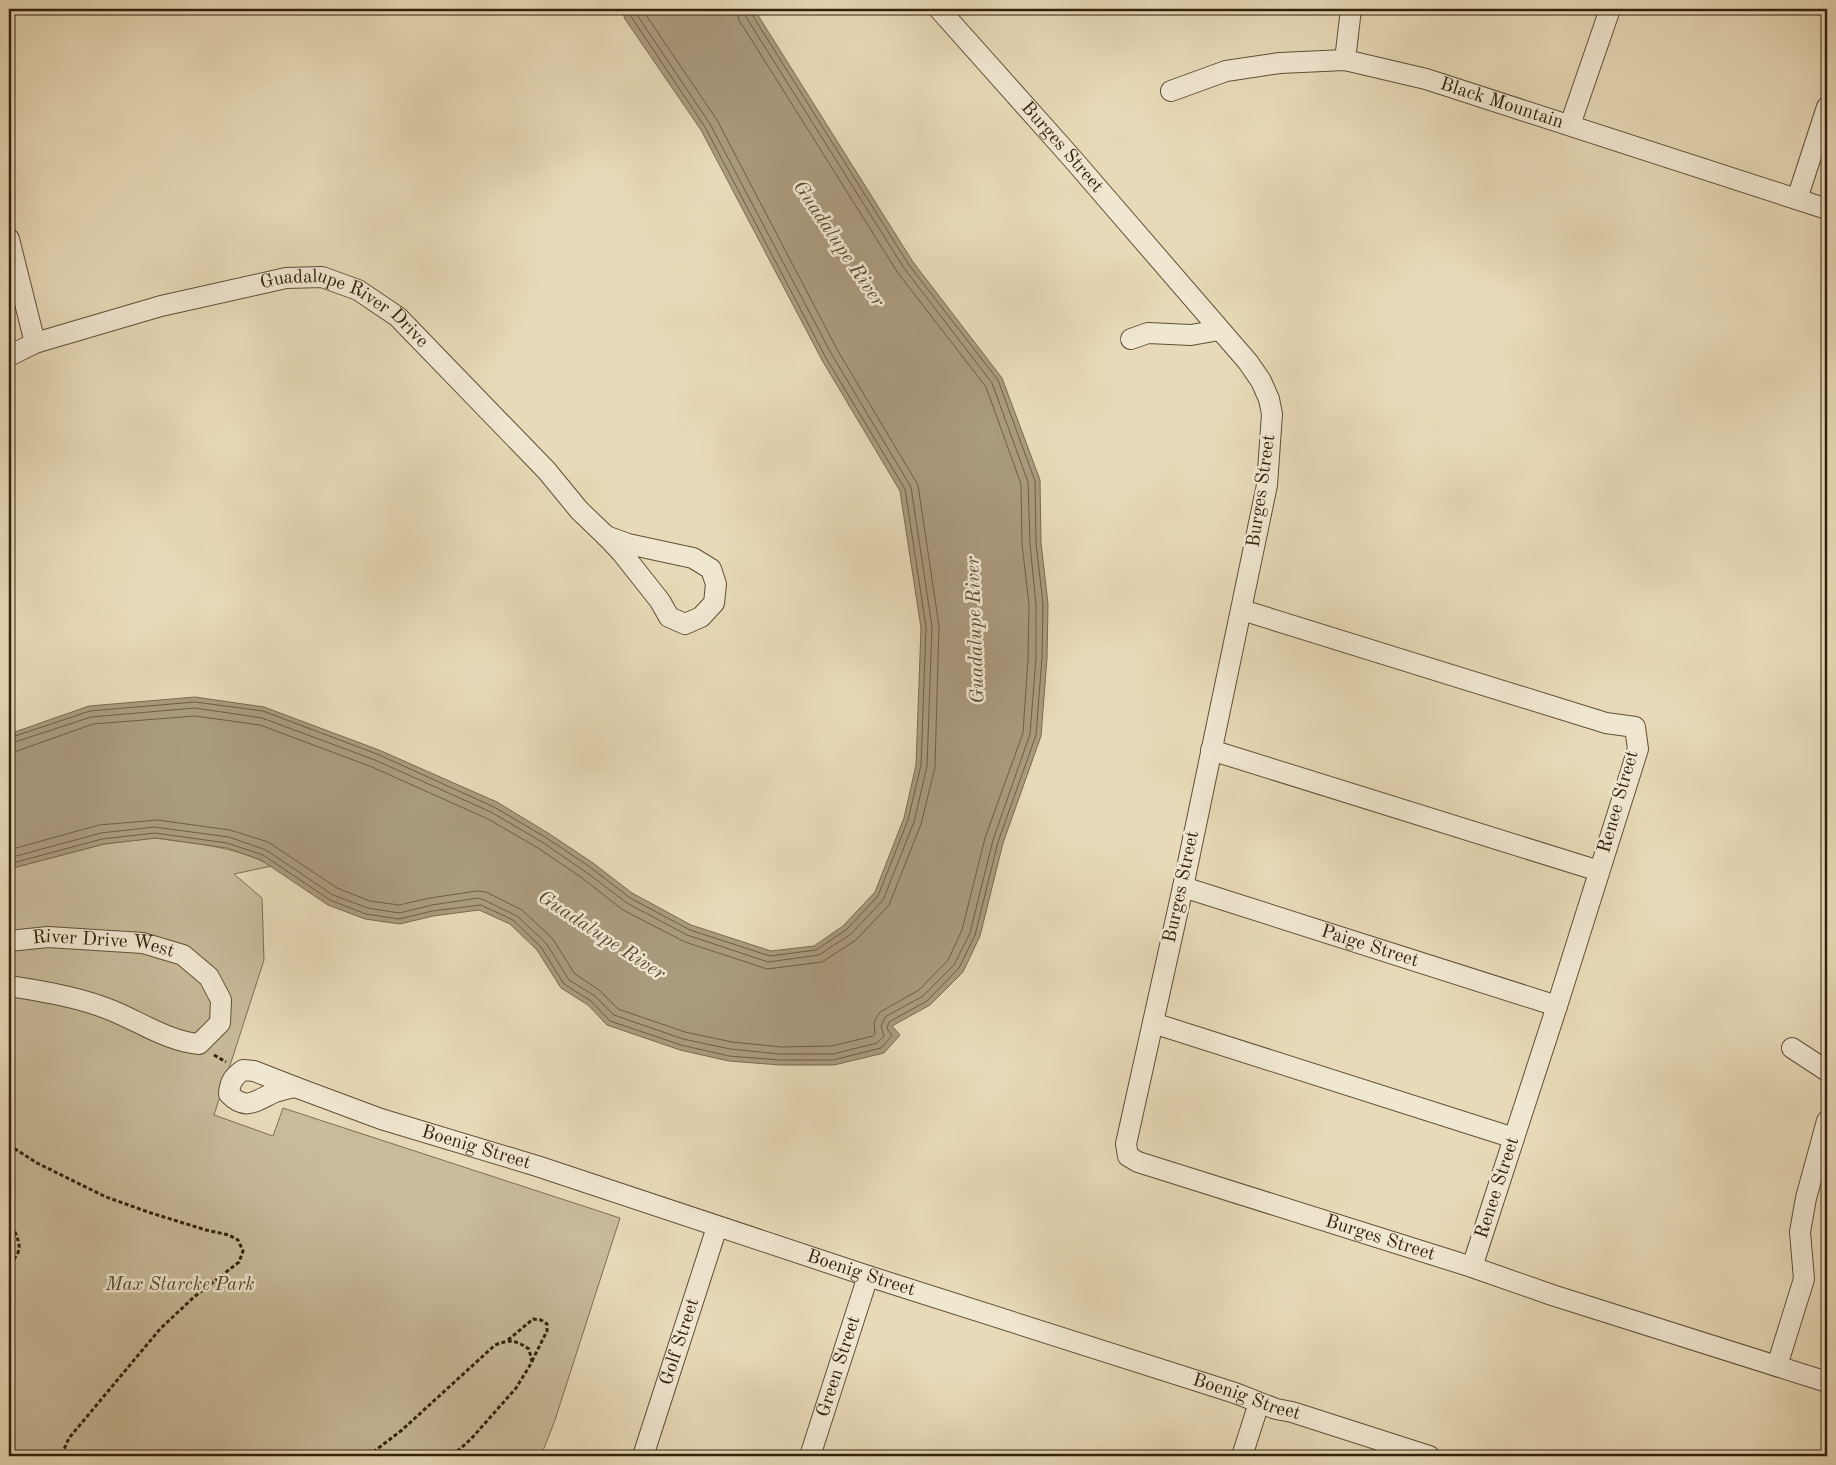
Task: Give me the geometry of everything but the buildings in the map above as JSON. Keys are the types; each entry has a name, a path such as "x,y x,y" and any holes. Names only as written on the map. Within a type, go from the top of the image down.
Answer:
{"street":[{"name":"Burges Street","path":"938,9 1070,156 1261,380 1269,399 1272,414 1267,485 1183,887 1126,1144 1128,1156 1138,1162 1472,1266 1552,1295 1827,1382"},
{"path":"1345,60 1351,9"},
{"path":"1570,125 1610,9"},
{"name":"Black Mountain","path":"1171,91 1226,71 1280,63 1345,60 1426,79 1827,209"},
{"path":"1797,200 1827,107"},
{"path":"9,238 35,343"},
{"name":"Guadalupe River Drive","path":"9,356 35,343 171,304 286,278 322,277 358,290 398,317 547,471 580,510 622,553 660,601 669,617 684,624 701,618 714,603 716,584 711,570 693,558 628,544 606,536"},
{"path":"1131,339 1148,333 1191,335 1219,330"},
{"name":"Renee Street","path":"1242,610 1606,723 1634,727 1638,749 1472,1266"},
{"path":"1211,750 1599,871"},
{"name":"Paige Street","path":"1183,887 1557,1006"},
{"name":"River Drive West","path":"9,941 48,937 143,943 183,955 209,977 221,1000 220,1023 199,1044"},
{"path":"9,986 69,996 113,1011 182,1043 199,1044"},
{"path":"1154,1022 1514,1138"},
{"path":"1792,1048 1827,1071"},
{"path":"243,1070 234,1076 230,1083 229,1094 237,1102 248,1104 295,1086"},
{"name":"Boenig Street","path":"243,1070 254,1071 381,1118 537,1166 717,1227 1235,1393 1259,1403 1429,1456"},
{"path":"1777,1366 1804,1279 1800,1232 1806,1198 1827,1121"},
{"name":"Golf Street","path":"643,1456 717,1227"},
{"name":"Green Street","path":"810,1456 868,1276"},
{"path":"1242,1456 1259,1403"}],"path":[{"path":"199,1044 216,1057 243,1070"},
{"path":"9,1145 37,1163 106,1197 160,1216 229,1235 238,1240 243,1251 239,1262 194,1297 160,1329 69,1438 62,1454 58,1456"},
{"path":"9,1230 14,1230 20,1243 18,1254 9,1264"},
{"path":"368,1456 402,1430 495,1345 507,1340 533,1319 541,1320 547,1324 547,1331 532,1362 516,1388 471,1439 452,1456"},
{"path":"507,1340 518,1341 529,1349 532,1362"}],"green space":[{"name":"Max Starcke Park","path":"156,838 230,850 258,859 272,866 234,874 262,898 264,960 214,1115 273,1136 283,1108 620,1218 555,1420 541,1456 9,1456 9,869 104,844"}],"water":[{"name":"Guadalupe River","path":"621,9 754,9 913,262 1002,378 1040,480 1041,543 1048,604 1047,658 1041,736 1003,843 980,936 963,972 930,1005 892,1026 900,1035 884,1053 834,1065 780,1065 729,1061 680,1050 607,1025 588,1005 561,988 537,950 510,924 479,910 433,916 400,924 365,919 328,905 261,860 227,848 156,838 104,844 9,869 9,734 89,706 195,697 264,707 379,750 497,802 593,863 632,893 691,925 771,951 814,946 843,926 875,892 904,818 916,765 921,628 900,491 822,360 701,130 625,19"}]}
